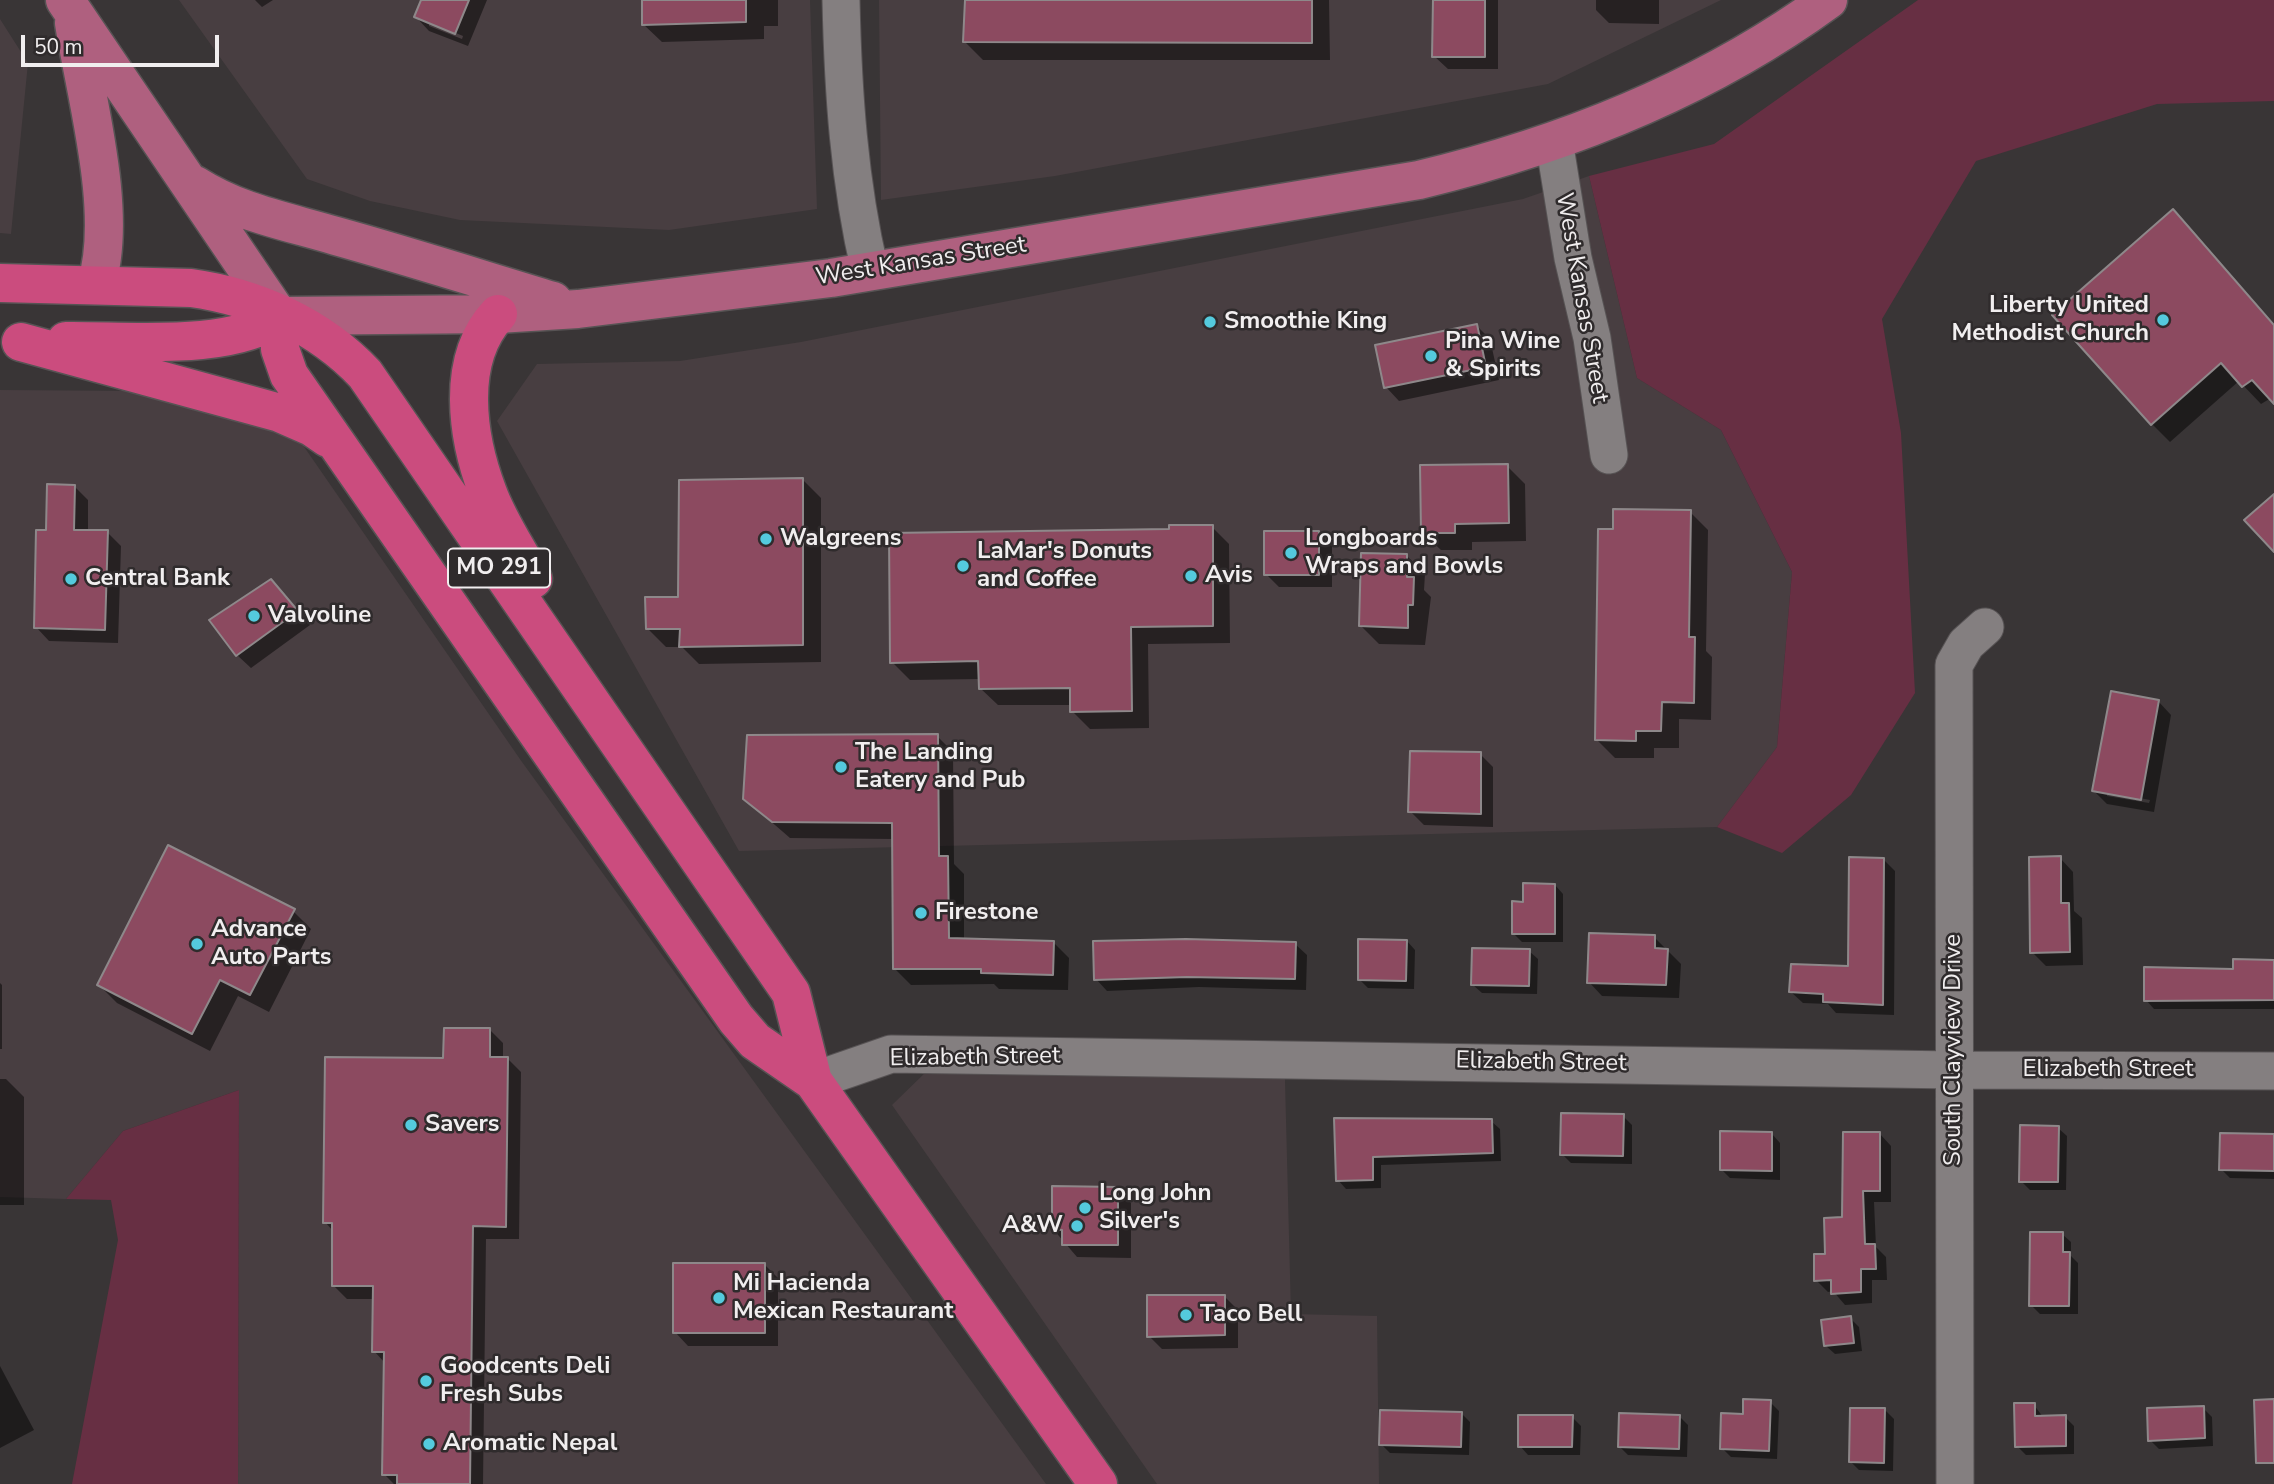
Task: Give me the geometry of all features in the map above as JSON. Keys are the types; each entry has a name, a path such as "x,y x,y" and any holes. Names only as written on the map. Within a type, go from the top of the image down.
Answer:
{"highway":[{"name":"West Kansas Street","path":"0,283 215,291 260,306 279,316"},
{"path":"498,314 481,335 472,360 475,447 488,494 536,586 560,657"},
{"name":"West Kansas Street","path":"11,342 226,339 255,331 279,316"},
{"name":"MO 291","path":"813,1081 791,993 365,374 332,343 279,316 279,349 289,375 736,1018 755,1041 813,1081 1098,1484"},
{"path":"11,342 280,413 312,426 343,451"}],"main road":[{"name":"West Kansas Street","path":"279,316 498,314 578,309 831,278 1419,180 1471,168 1554,141 1656,101 1704,76 1828,0"},
{"name":"MO 291","path":"68,5 279,316"},
{"path":"68,5 105,214 104,253 96,285"},
{"path":"188,182 233,206 261,217 334,235 578,309"}],"street":[{"path":"841,0 843,89 859,222 870,271"},
{"name":"West Kansas Street","path":"1554,141 1571,245 1592,338 1609,455"},
{"name":"South Clayview Drive","path":"1955,1484 1954,665 1966,644 1985,627"},
{"name":"Elizabeth Street","path":"813,1081 891,1055 1954,1070 2274,1071"}],"shaded area":[{"path":"179,0 810,0 817,209 669,230 460,220 370,201 307,179"},
{"path":"879,0 1721,0 1548,84 1055,176 881,200"},
{"path":"1918,0 2274,0 2274,101 2157,104 1976,161 1882,319 1901,433 1915,693 1851,795 1782,853 1717,827 1777,747 1792,572 1721,430 1637,378 1589,176 1714,144"},
{"path":"0,19 28,63 11,234 0,233"},
{"path":"1589,176 1637,378 1721,430 1792,572 1777,747 1717,827 739,851 497,421 537,364 680,361 801,342 1523,199"},
{"path":"0,390 136,391 298,438 522,762 1046,1484 238,1484 239,1090 123,1131 66,1199 0,1197"},
{"path":"963,1036 1284,1042 1291,1314 1377,1316 1379,1484 1157,1484 892,1105"},
{"path":"239,1090 238,1484 72,1484 118,1240 111,1200 66,1199 123,1131"}],"building":[{"path":"421,0 469,0 455,34 414,17"},
{"path":"642,0 746,0 746,22 642,25"},
{"path":"965,0 1312,0 1312,43 963,42"},
{"path":"1433,0 1485,0 1485,57 1432,57"},
{"name":"Liberty United Methodist Church","path":"2173,209 2274,325 2274,404 2252,380 2242,387 2221,363 2151,425 2052,315"},
{"name":"Pina Wine & Spirits","path":"1477,324 1486,367 1384,388 1375,345"},
{"path":"1508,464 1509,523 1455,524 1455,533 1421,533 1420,465"},
{"name":"Walgreens","path":"803,478 803,645 679,647 680,629 646,629 645,597 678,597 679,480"},
{"name":"Central Bank","path":"47,484 75,485 74,530 108,530 105,630 34,628 36,530 46,530"},
{"path":"2274,494 2274,552 2244,520"},
{"path":"1613,509 1691,510 1689,637 1695,637 1694,703 1662,702 1661,731 1636,731 1636,741 1595,740 1598,529 1613,529"},
{"path":"1169,525 1213,525 1213,626 1131,627 1132,711 1070,712 1070,688 979,689 978,661 890,663 889,533 1169,529"},
{"name":"Longboards Wraps and Bowls","path":"1264,531 1319,531 1319,575 1264,575"},
{"path":"1361,553 1407,554 1407,577 1414,577 1413,605 1408,605 1408,628 1359,626"},
{"name":"Valvoline","path":"271,579 298,611 236,656 209,620"},
{"path":"2111,691 2159,700 2141,800 2092,791"},
{"path":"938,734 939,856 948,856 949,938 1054,941 1053,975 981,973 981,969 893,969 892,823 772,822 743,799 747,735"},
{"path":"1410,751 1481,752 1481,814 1408,812"},
{"name":"Advance Auto Parts","path":"168,845 295,909 250,995 220,980 192,1034 97,985"},
{"path":"2061,856 2061,903 2069,903 2070,952 2030,953 2029,857"},
{"path":"1849,857 1884,858 1883,1005 1823,1002 1823,994 1789,992 1791,964 1848,966"},
{"path":"1523,883 1555,884 1555,934 1512,934 1512,901 1523,902"},
{"path":"1589,933 1655,935 1655,948 1668,949 1666,985 1587,983"},
{"path":"1186,939 1296,942 1295,979 1187,977 1094,980 1093,941"},
{"path":"1358,939 1407,940 1406,981 1358,980"},
{"path":"1472,948 1530,949 1529,986 1471,985"},
{"path":"2233,959 2274,960 2274,1000 2144,1001 2144,967 2233,969"},
{"path":"444,1028 490,1028 490,1057 508,1057 506,1227 473,1226 470,1484 397,1484 397,1475 382,1475 384,1352 372,1352 373,1286 332,1286 332,1223 323,1223 325,1057 443,1058"},
{"path":"1561,1113 1624,1114 1623,1156 1560,1155"},
{"path":"1334,1118 1492,1119 1493,1153 1373,1157 1373,1180 1336,1181"},
{"path":"2020,1125 2059,1126 2058,1182 2019,1182"},
{"path":"1720,1131 1772,1132 1772,1171 1720,1170"},
{"path":"1843,1132 1880,1132 1880,1191 1863,1191 1865,1244 1875,1244 1876,1269 1861,1269 1861,1292 1831,1294 1831,1280 1814,1281 1814,1254 1825,1254 1824,1218 1842,1217"},
{"path":"2220,1133 2274,1134 2274,1171 2219,1170"},
{"name":"Long John Silver's","path":"1052,1186 1118,1187 1118,1245 1062,1245 1062,1230 1052,1229"},
{"path":"2030,1232 2063,1232 2063,1252 2070,1252 2069,1306 2029,1306"},
{"name":"Mi Hacienda Mexican Restaurant","path":"673,1263 765,1263 765,1333 673,1333"},
{"name":"Taco Bell","path":"1147,1295 1225,1295 1225,1335 1147,1337"},
{"path":"1851,1316 1854,1343 1824,1346 1821,1320"},
{"path":"1743,1399 1771,1400 1769,1451 1720,1449 1721,1413 1743,1414"},
{"path":"2274,1399 2274,1463 2256,1463 2254,1400"},
{"path":"2014,1403 2035,1403 2035,1416 2066,1415 2066,1446 2015,1447"},
{"path":"2204,1406 2205,1438 2148,1441 2147,1408"},
{"path":"1850,1408 1885,1408 1884,1463 1849,1462"},
{"path":"1380,1410 1462,1412 1461,1447 1379,1445"},
{"path":"1619,1413 1680,1415 1679,1449 1618,1447"},
{"path":"1518,1415 1573,1415 1572,1447 1518,1447"}],"place":[{"name":"Liberty United Methodist Church","path":"2163,320"},
{"name":"Smoothie King","path":"1210,322"},
{"name":"Pina Wine & Spirits","path":"1431,356"},
{"name":"Walgreens","path":"766,539"},
{"name":"Longboards Wraps and Bowls","path":"1291,553"},
{"name":"LaMar's Donuts and Coffee","path":"963,566"},
{"name":"Avis","path":"1191,576"},
{"name":"Central Bank","path":"71,579"},
{"name":"Valvoline","path":"254,616"},
{"name":"The Landing Eatery and Pub","path":"841,767"},
{"name":"Firestone","path":"921,913"},
{"name":"Advance Auto Parts","path":"197,944"},
{"name":"Savers","path":"411,1125"},
{"name":"Long John Silver's","path":"1085,1208"},
{"name":"A&W","path":"1077,1226"},
{"name":"Mi Hacienda Mexican Restaurant","path":"719,1298"},
{"name":"Taco Bell","path":"1186,1315"},
{"name":"Goodcents Deli Fresh Subs","path":"426,1381"},
{"name":"Aromatic Nepal","path":"429,1444"}]}
